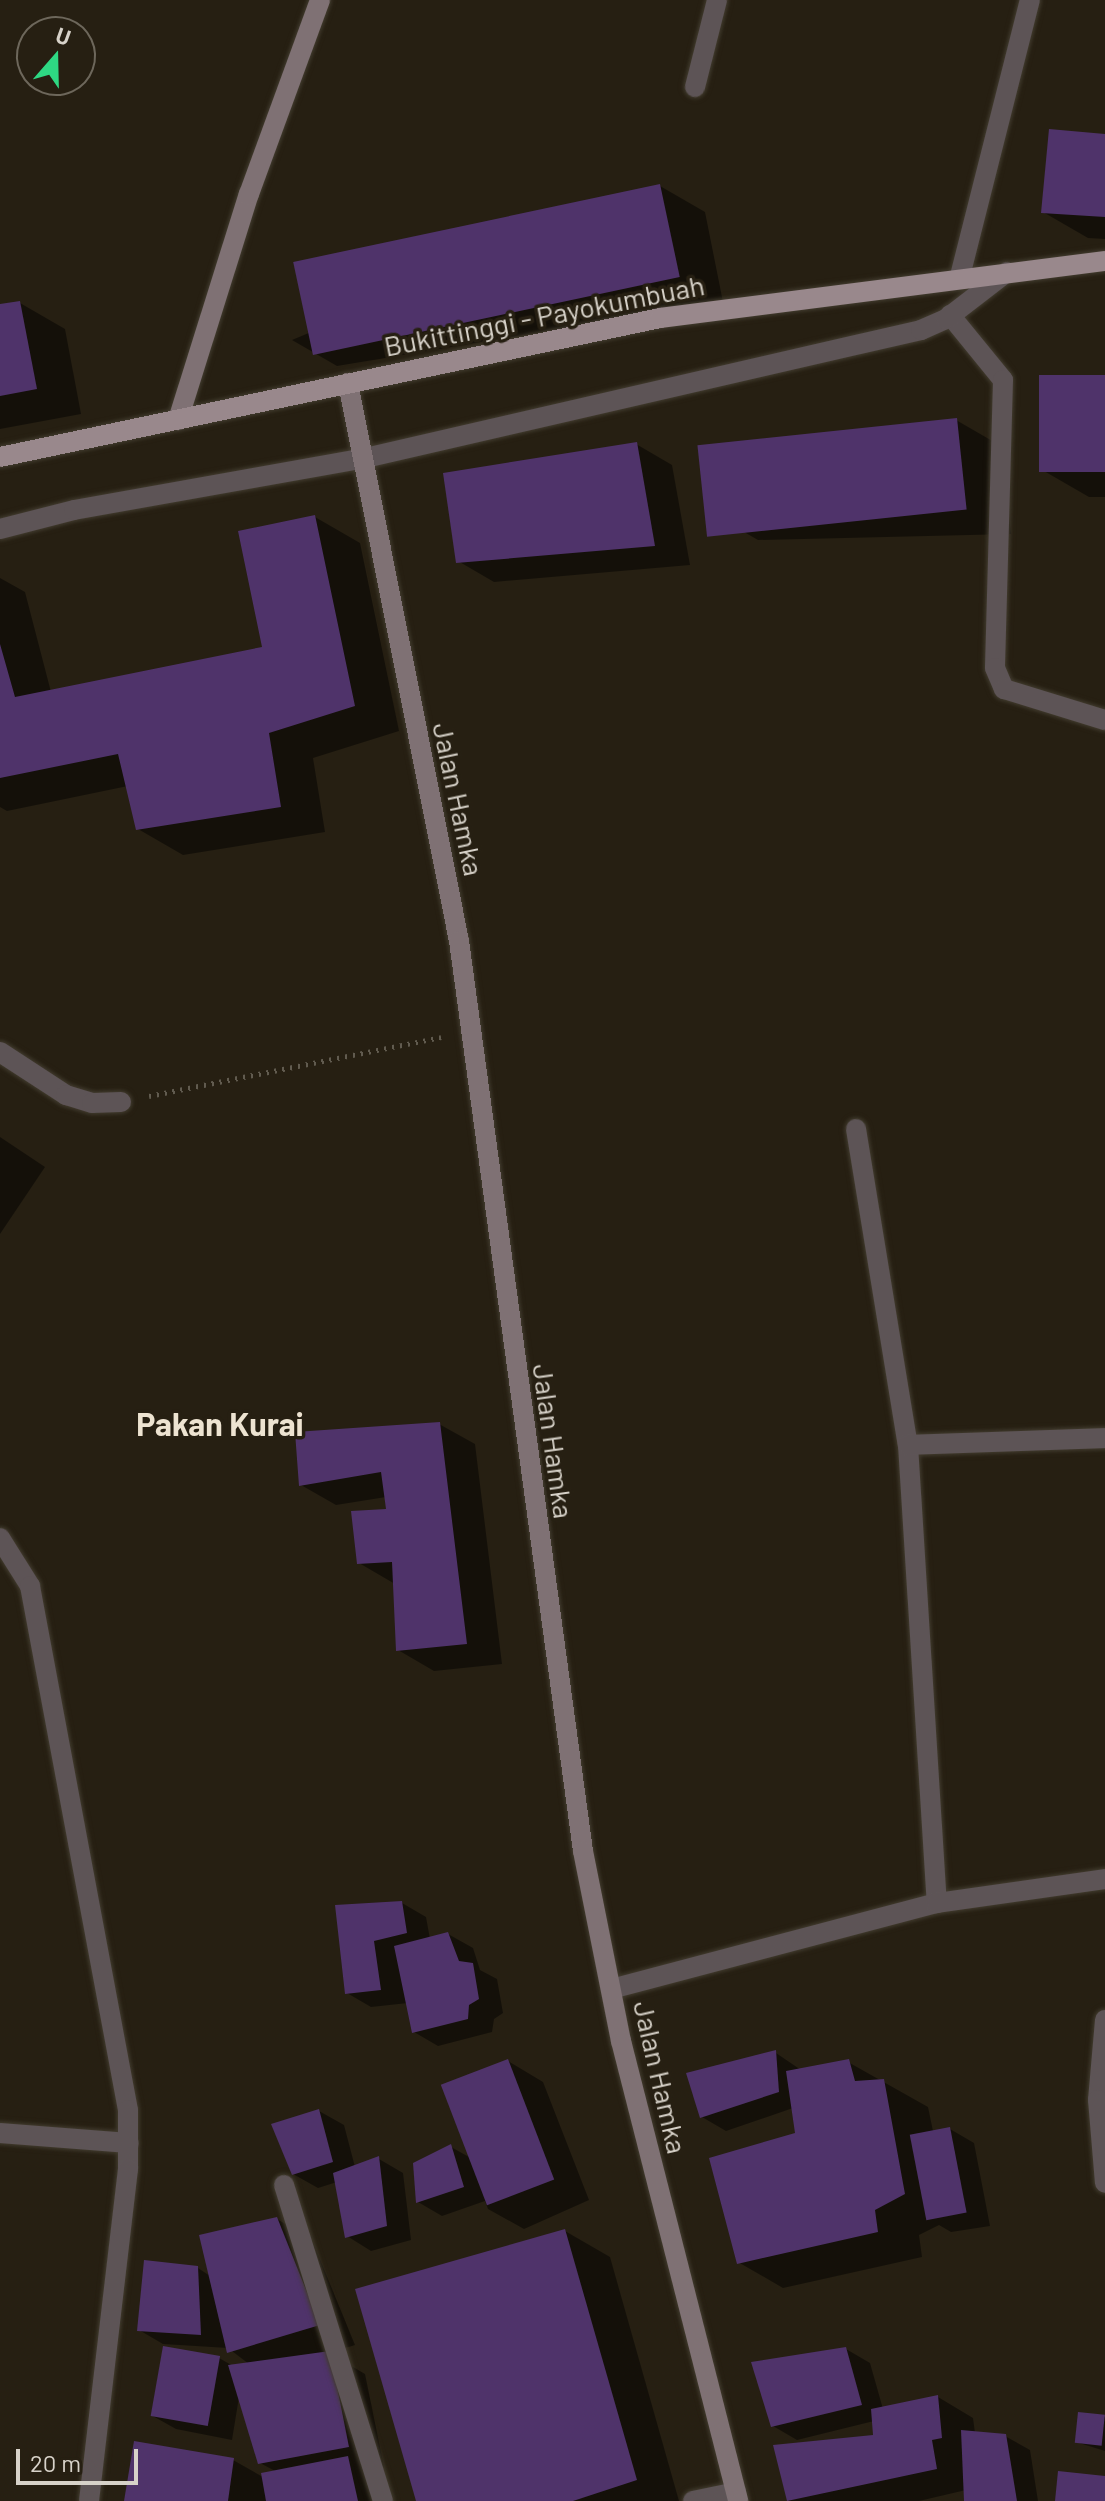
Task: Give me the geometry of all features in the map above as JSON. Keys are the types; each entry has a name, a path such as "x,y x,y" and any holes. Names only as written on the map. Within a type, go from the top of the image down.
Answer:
{"main road":[{"name":"Bukittinggi - Payokumbuah","path":"0,457 660,318 960,276 1105,261"}],"street":[{"path":"178,420 249,194 320,0"},
{"path":"695,87 717,0"},
{"path":"960,276 1030,0"},
{"path":"0,529 74,510 361,459 738,376 921,330 950,315 1007,272"},
{"path":"950,315 1003,380 995,668 1004,689 1105,720"},
{"name":"Jalan Hamka","path":"348,383 459,941 583,1851 611,1989 737,2497"},
{"path":"0,1052 66,1095 92,1103 121,1102"},
{"path":"856,1129 908,1445 937,1903"},
{"path":"908,1445 1105,1438"},
{"path":"0,1538 30,1586 128,2110 129,2143 89,2501"},
{"path":"611,1989 937,1903 1105,1879"},
{"path":"1105,2020 1098,2100 1105,2183"},
{"path":"0,2133 129,2143"},
{"path":"284,2185 383,2501"},
{"path":"693,2501 737,2497"}],"path":[{"path":"121,1102 472,1031"}],"building":[{"path":"1049,129 1105,134 1105,217 1041,213"},
{"path":"660,184 680,277 313,355 293,262"},
{"path":"20,301 37,389 0,396 0,304"},
{"path":"1039,375 1105,375 1105,472 1039,472"},
{"path":"957,418 967,509 707,537 697,445"},
{"path":"637,442 655,546 456,563 443,473"},
{"path":"315,515 355,706 269,733 281,807 136,830 118,754 0,778 0,644 15,697 262,647 238,531"},
{"path":"440,1422 467,1644 396,1651 392,1562 357,1564 351,1511 386,1509 381,1472 299,1486 295,1432"},
{"path":"402,1901 407,1933 374,1941 381,1990 345,1994 335,1905"},
{"path":"448,1932 459,1961 473,1963 479,1999 469,2005 468,2019 412,2033 394,1946"},
{"path":"776,2050 779,2092 700,2118 686,2073"},
{"path":"508,2059 554,2179 487,2205 441,2085"},
{"path":"849,2059 855,2081 884,2079 905,2194 875,2210 878,2232 737,2264 709,2158 795,2133 786,2071"},
{"path":"319,2109 333,2162 292,2175 271,2124"},
{"path":"950,2127 967,2212 926,2220 910,2135"},
{"path":"451,2144 464,2187 416,2203 413,2163"},
{"path":"379,2156 387,2226 345,2238 333,2173"},
{"path":"277,2217 320,2325 227,2353 199,2235"},
{"path":"565,2229 637,2480 573,2501 416,2501 355,2289"},
{"path":"144,2260 198,2266 201,2335 137,2331"},
{"path":"163,2346 220,2356 208,2426 151,2416"},
{"path":"846,2347 862,2405 771,2427 751,2362"},
{"path":"330,2351 349,2447 258,2464 228,2365"},
{"path":"938,2395 942,2438 932,2440 937,2469 787,2501 773,2445 873,2435 871,2409"},
{"path":"1078,2412 1105,2415 1102,2446 1075,2443"},
{"path":"961,2430 1006,2434 1017,2501 964,2501"},
{"path":"134,2441 234,2458 228,2501 124,2501"},
{"path":"348,2456 358,2501 266,2501 261,2473"},
{"path":"1058,2471 1105,2476 1105,2501 1055,2501"}],"district":[{"name":"Pakan Kurai","path":"220,1423"}]}
